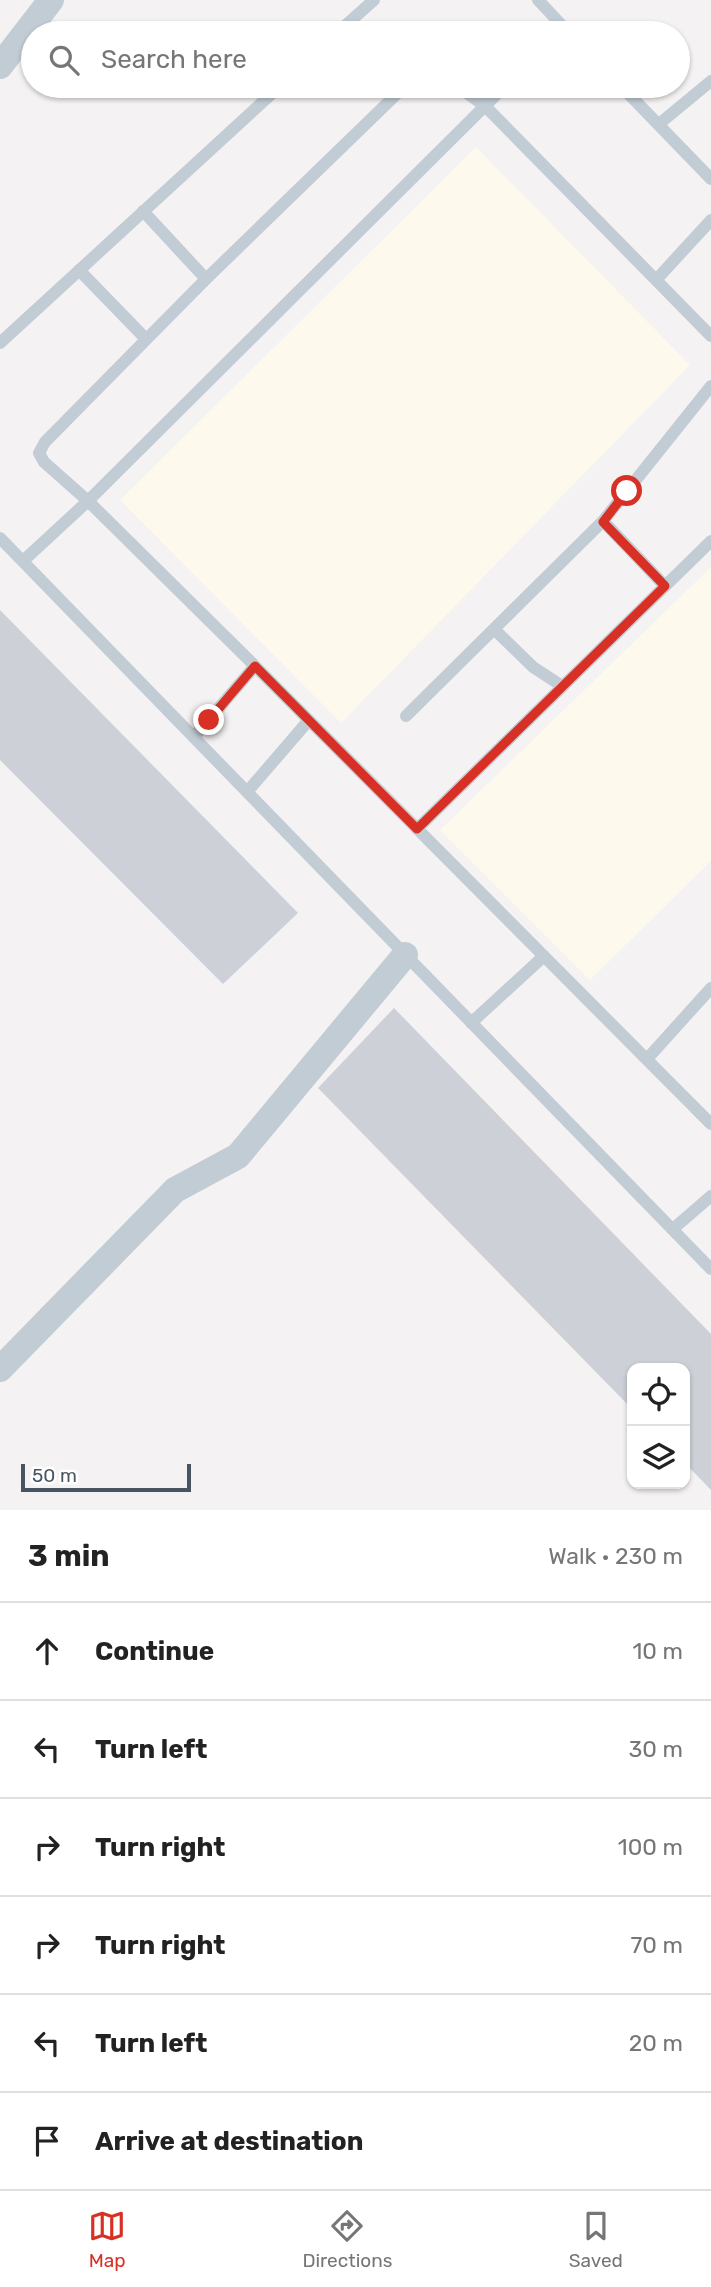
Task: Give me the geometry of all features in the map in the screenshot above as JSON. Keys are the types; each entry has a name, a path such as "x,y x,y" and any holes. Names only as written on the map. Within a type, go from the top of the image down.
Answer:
{"street":[{"path":"33,21 47,1"},
{"path":"0,66 21,37"},
{"path":"0,1370 175,1190 238,1156 405,954"}],"lane":[{"path":"350,21 374,0"},
{"path":"538,0 554,21"},
{"path":"659,124 711,81"},
{"path":"0,342 267,98"},
{"path":"393,98 206,279 45,442 39,453 44,462 88,501 255,666 711,1124"},
{"path":"474,98 486,107 711,336"},
{"path":"23,561 88,501 494,98"},
{"path":"633,98 711,179"},
{"path":"143,211 206,279"},
{"path":"656,281 711,220"},
{"path":"79,270 146,340"},
{"path":"406,716 603,522 711,386"},
{"path":"603,522 665,586"},
{"path":"0,538 711,1269"},
{"path":"417,829 711,541"},
{"path":"495,630 533,667 562,686"},
{"path":"194,737 255,666"},
{"path":"247,792 309,720"},
{"path":"471,1023 544,956"},
{"path":"647,1059 711,988"},
{"path":"673,1230 711,1196"}],"shaded area":[{"path":"476,147 690,365 341,723 120,500"},
{"path":"711,567 711,861 590,980 440,830"}],"building":[{"path":"0,610 298,913 223,984 0,760"},
{"path":"394,1008 711,1334 711,1490 690,1468 690,1363 627,1363 627,1404 318,1088"}],"route":[{"path":"209,720 255,666 417,829 665,586 603,522 627,491"}]}
